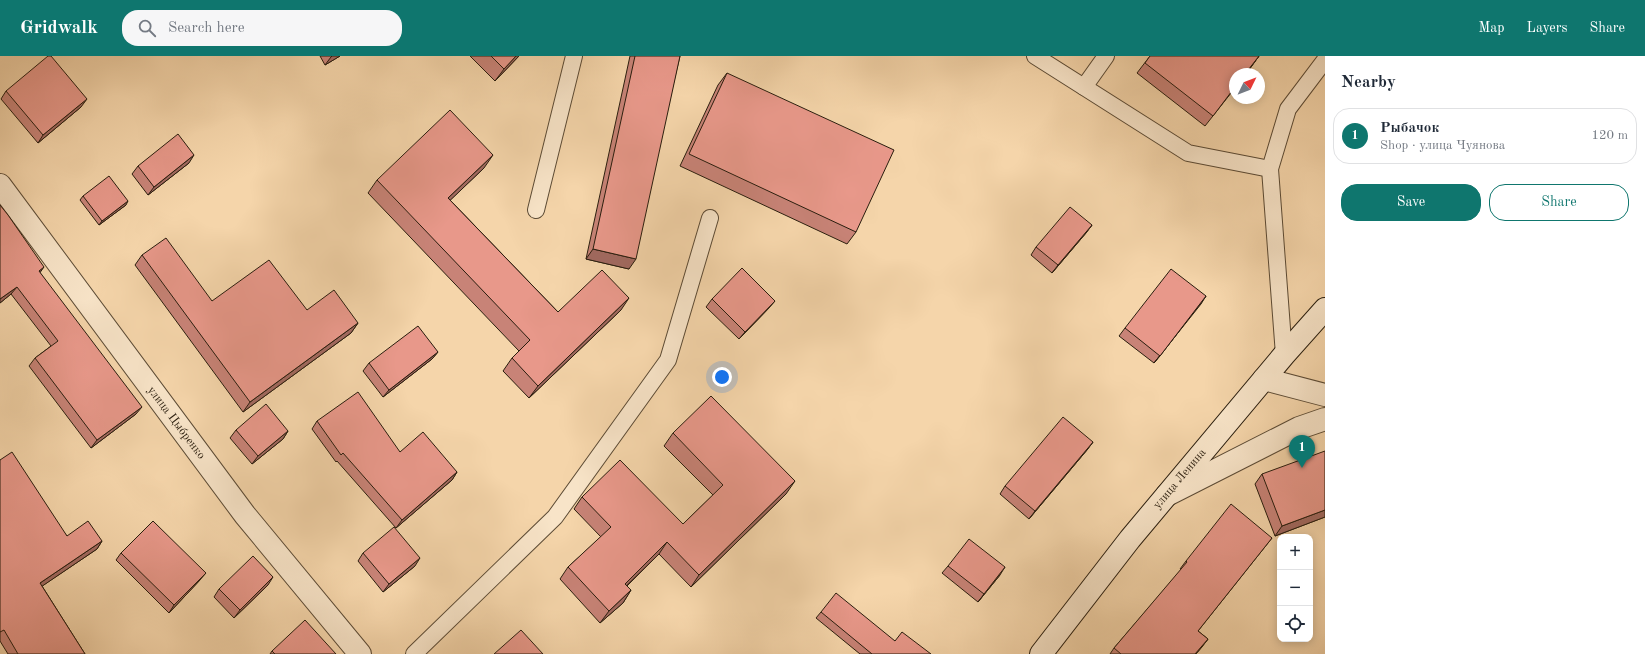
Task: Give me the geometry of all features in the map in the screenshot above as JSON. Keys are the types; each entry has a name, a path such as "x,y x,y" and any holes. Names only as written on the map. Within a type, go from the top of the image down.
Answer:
{"street":[{"name":"улица Цыбренко","path":"0,185 245,515 360,654"},
{"name":"улица Ленина","path":"1041,654 1130,539 1284,355 1325,309"},
{"path":"1264,379 1325,395"},
{"path":"1167,495 1299,428 1325,419"}],"lane":[{"path":"536,210 574,56"},
{"path":"1035,56 1188,153 1270,169"},
{"path":"1084,87 1106,56"},
{"path":"1284,355 1270,169 1288,109 1325,60"},
{"path":"414,654 555,517 668,360 710,218"}],"building":[{"path":"48,56 51,56 87,99 43,135 6,91"},
{"path":"491,56 516,56 504,69"},
{"path":"635,56 680,56 636,259 593,249"},
{"path":"1150,56 1259,56 1250,68 1229,68 1229,95 1213,116 1145,63"},
{"path":"727,73 894,150 856,232 689,154"},
{"path":"450,110 493,155 448,198 558,312 602,270 629,298 538,386 512,358 530,340 377,180"},
{"path":"178,134 194,155 154,187 138,166"},
{"path":"109,176 128,201 102,221 83,196"},
{"path":"0,205 44,267 39,271 142,407 97,440 35,358 58,341 17,287 0,299"},
{"path":"1070,207 1092,225 1058,265 1036,247"},
{"path":"166,238 212,301 269,260 307,310 334,290 358,323 250,402 142,255"},
{"path":"742,268 775,301 745,332 712,299"},
{"path":"1171,269 1206,296 1160,356 1125,328"},
{"path":"418,326 438,352 389,390 369,363"},
{"path":"358,392 400,452 423,432 457,472 402,520 343,453 341,455 317,421"},
{"path":"711,396 795,481 699,575 667,542 625,584 631,590 609,611 568,567 611,527 582,497 620,460 683,524 723,485 673,433"},
{"path":"266,404 288,431 258,456 236,430"},
{"path":"1063,417 1093,442 1035,511 1005,486"},
{"path":"1325,451 1325,510 1282,526 1262,474"},
{"path":"12,452 67,536 88,521 102,541 40,583 85,654 18,654 4,630 0,632 0,460"},
{"path":"1231,504 1272,538 1198,631 1208,639 1195,654 1121,654 1114,648 1187,562 1186,561"},
{"path":"153,521 206,573 174,605 121,553"},
{"path":"394,527 420,558 389,584 363,553"},
{"path":"969,539 1005,567 984,594 948,566"},
{"path":"253,556 273,577 240,610 219,589"},
{"path":"836,593 895,641 902,632 931,654 872,654 821,612"},
{"path":"305,620 336,654 275,654 272,651"},
{"path":"521,630 543,654 494,654"}],"place":[{"name":"Рыбачок","path":"1302,468"}]}
